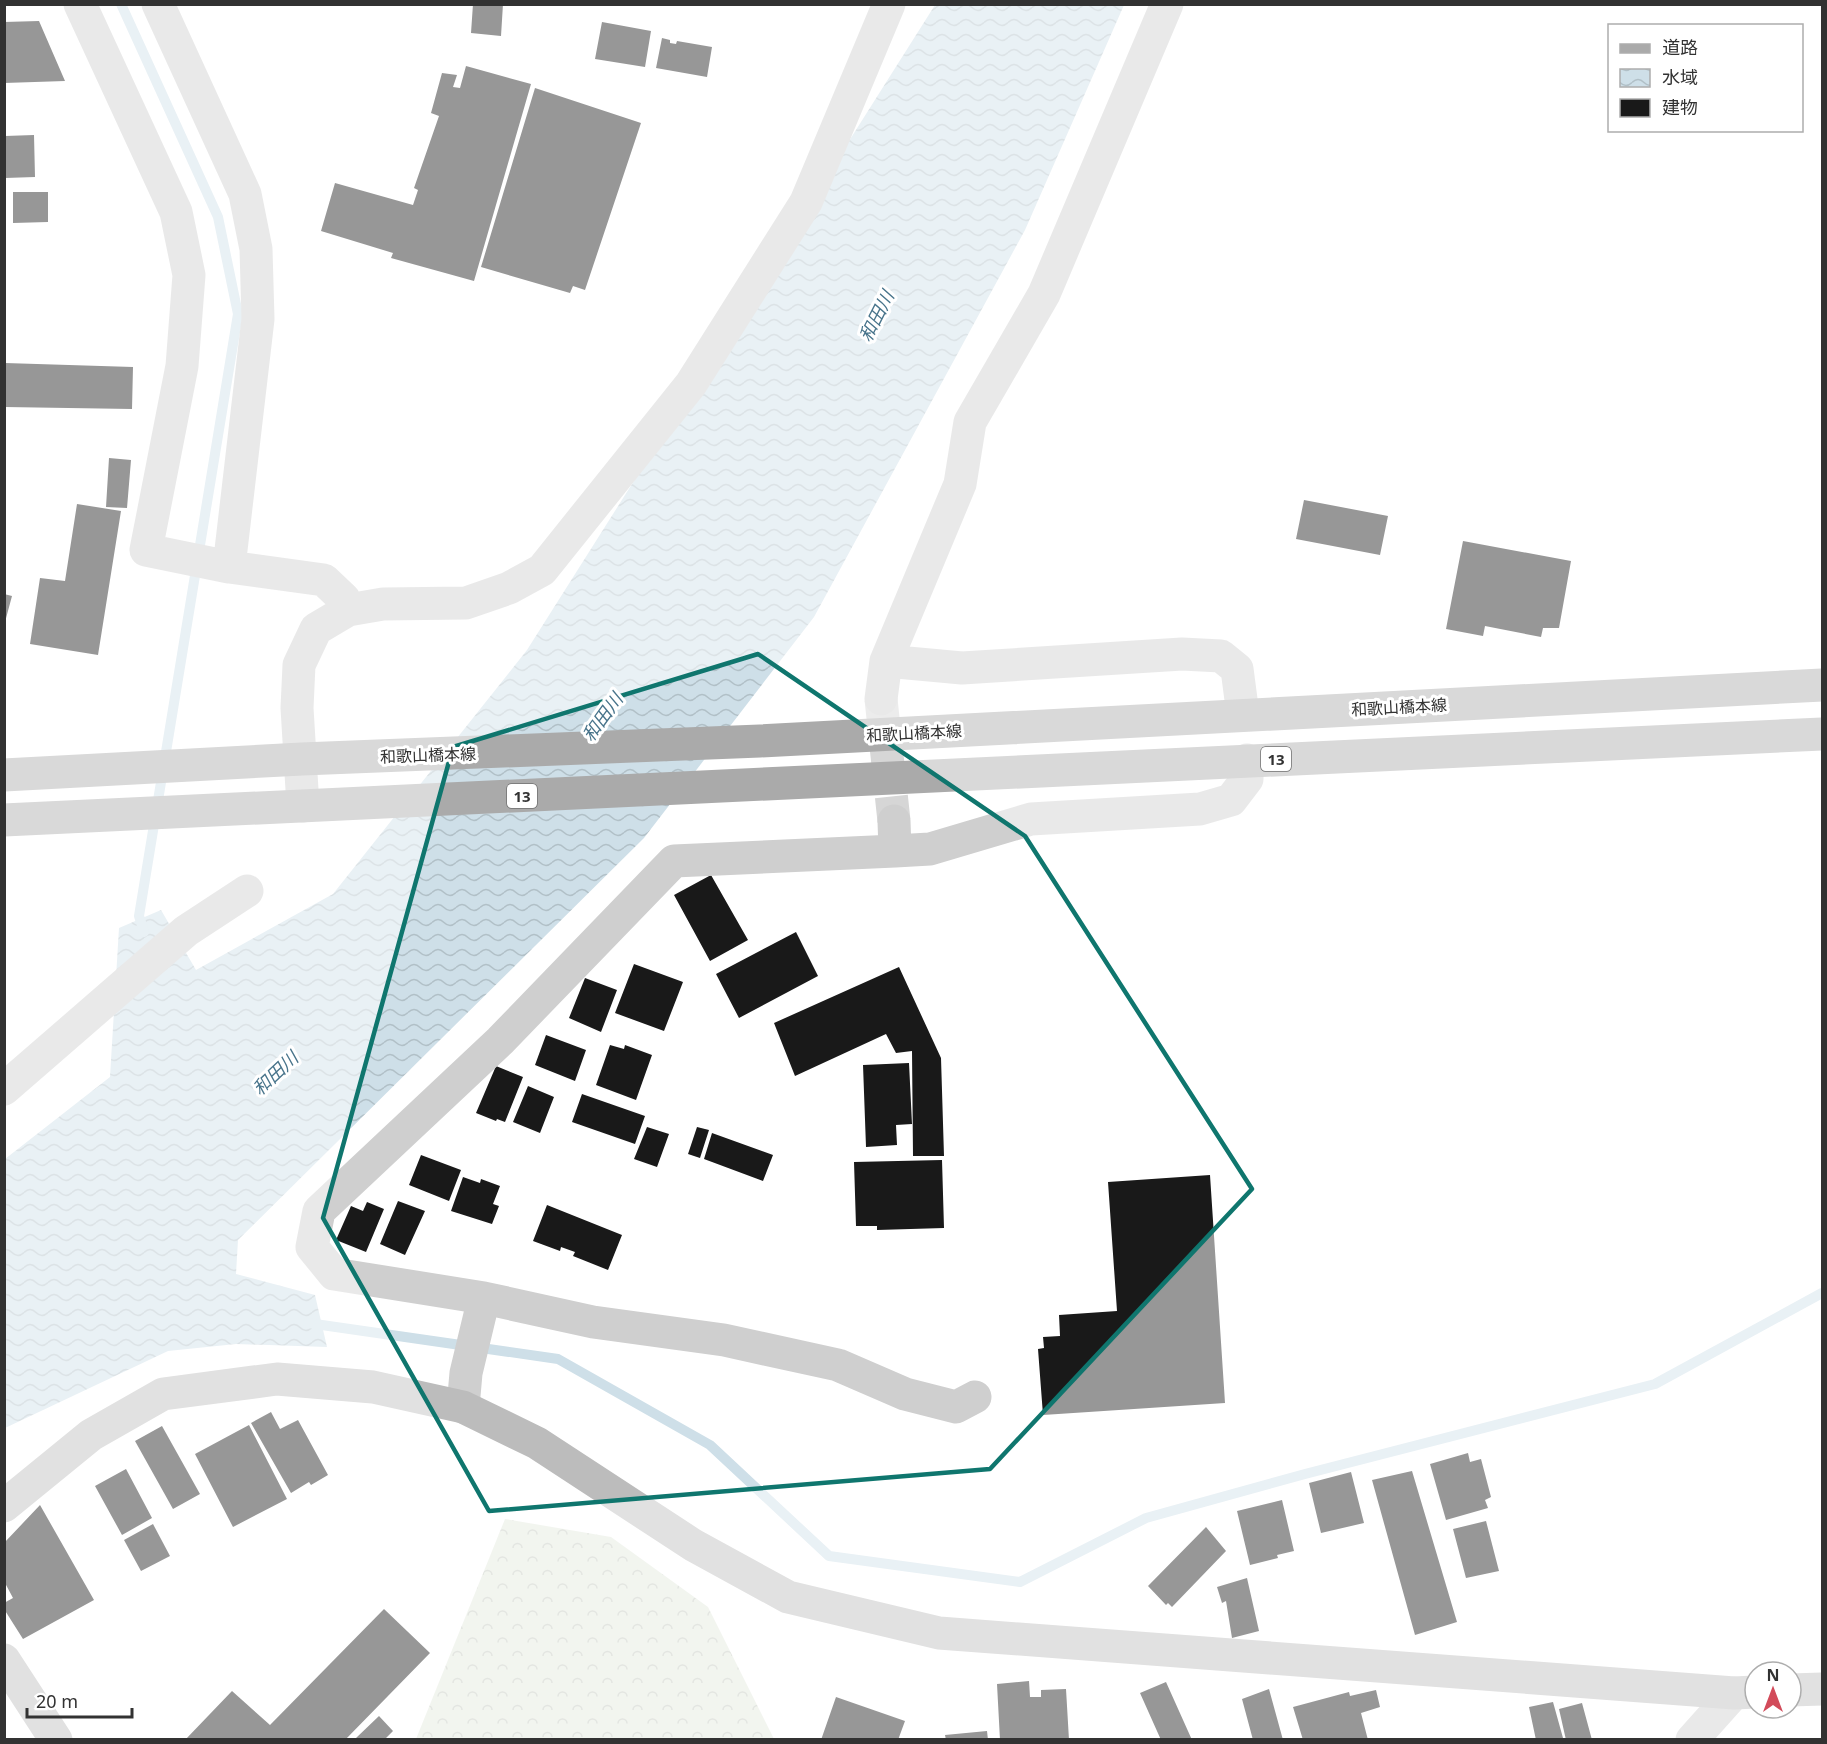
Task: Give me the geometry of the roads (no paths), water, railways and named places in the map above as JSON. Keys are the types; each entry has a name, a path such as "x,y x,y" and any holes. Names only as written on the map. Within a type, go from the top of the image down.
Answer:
{"main road":[{"name":"和歌山橋本線","path":"4,775 302,759 760,741 1822,685"},
{"name":"13","path":"4,820 191,813 1246,760 1822,734"}],"street":[{"path":"80,4 176,212 189,275 182,366 146,550 230,567 324,580 344,598 348,610"},
{"path":"158,4 245,194 256,249 258,319 230,567"},
{"path":"310,806 297,708 299,665 316,629 348,610 383,604 466,603 509,588 542,570 691,384 806,202 889,4"},
{"path":"881,699 886,661 960,484 970,422 1044,294 1167,4"},
{"path":"886,661 962,668 1182,654 1221,656 1237,669 1243,716"},
{"path":"975,1397 957,1407 905,1394 838,1365 724,1340 594,1322 480,1311 334,1274 312,1247 319,1211 500,1041 674,861 894,836 930,849 1031,819 1200,809 1231,800 1246,779 1246,760"},
{"path":"4,1089 186,931 247,891"},
{"path":"464,1407 466,1373 480,1311"},
{"path":"4,1506 91,1434 163,1394 277,1379 373,1387 464,1407 537,1443 693,1545 788,1597 939,1633 1743,1693"},
{"path":"4,1660 56,1740"},
{"path":"1803,1690 1822,1689"},
{"path":"1692,1740 1743,1695"}],"water":[{"name":"和田川","path":"935,5 1124,5 1025,230 814,617 644,838 238,1240 236,1274 315,1295 327,1347 236,1344 168,1351 5,1428 5,1159 110,1077 119,928 161,910 196,970 333,894 527,650"}],"waterway":[{"path":"121,4 218,217 238,314 139,916 144,932"},
{"path":"308,1323 558,1359 710,1445 829,1556 1020,1582 1146,1518 1305,1474 1655,1384 1822,1293"}],"tunnel":[{"path":"881,699 894,821"}]}
